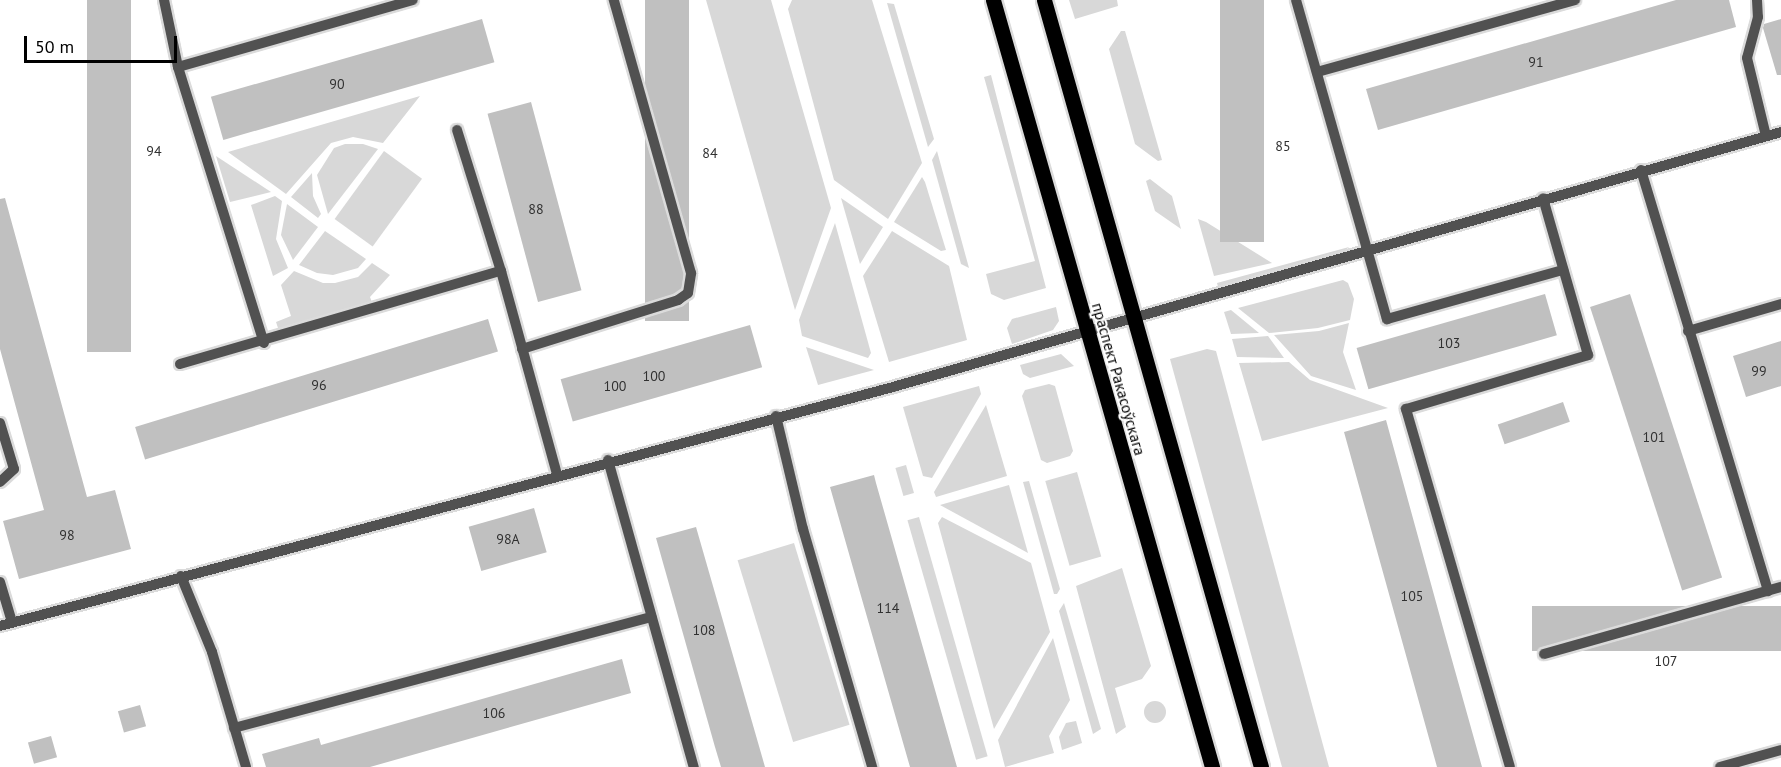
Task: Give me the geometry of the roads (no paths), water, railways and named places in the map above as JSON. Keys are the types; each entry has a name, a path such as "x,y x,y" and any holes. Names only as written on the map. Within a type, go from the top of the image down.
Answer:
{"main road":[{"name":"праспект Ракасоўскага","path":"993,0 1212,767"},
{"name":"праспект Ракасоўскага","path":"1044,0 1261,767"}],"lane":[{"path":"164,0 178,67 264,343"},
{"path":"178,67 413,0"},
{"path":"522,349 678,300 688,293 691,273 614,0"},
{"path":"1296,0 1387,319 1563,270"},
{"path":"1317,72 1575,0"},
{"path":"1757,0 1758,17 1747,58 1766,136"},
{"path":"457,130 501,272 557,474"},
{"path":"0,626 1135,317 1368,252 1543,198 1781,132"},
{"path":"1641,170 1768,591"},
{"path":"1510,767 1406,409 1588,355 1543,198"},
{"path":"180,364 264,343 501,272"},
{"path":"1688,330 1781,304"},
{"path":"776,416 803,529 872,767"},
{"path":"0,423 14,469 0,482"},
{"path":"608,460 694,767"},
{"path":"181,576 212,652 246,767"},
{"path":"0,582 12,622"},
{"path":"1544,654 1781,587"},
{"path":"234,728 652,617"},
{"path":"1720,767 1781,750"}]}
